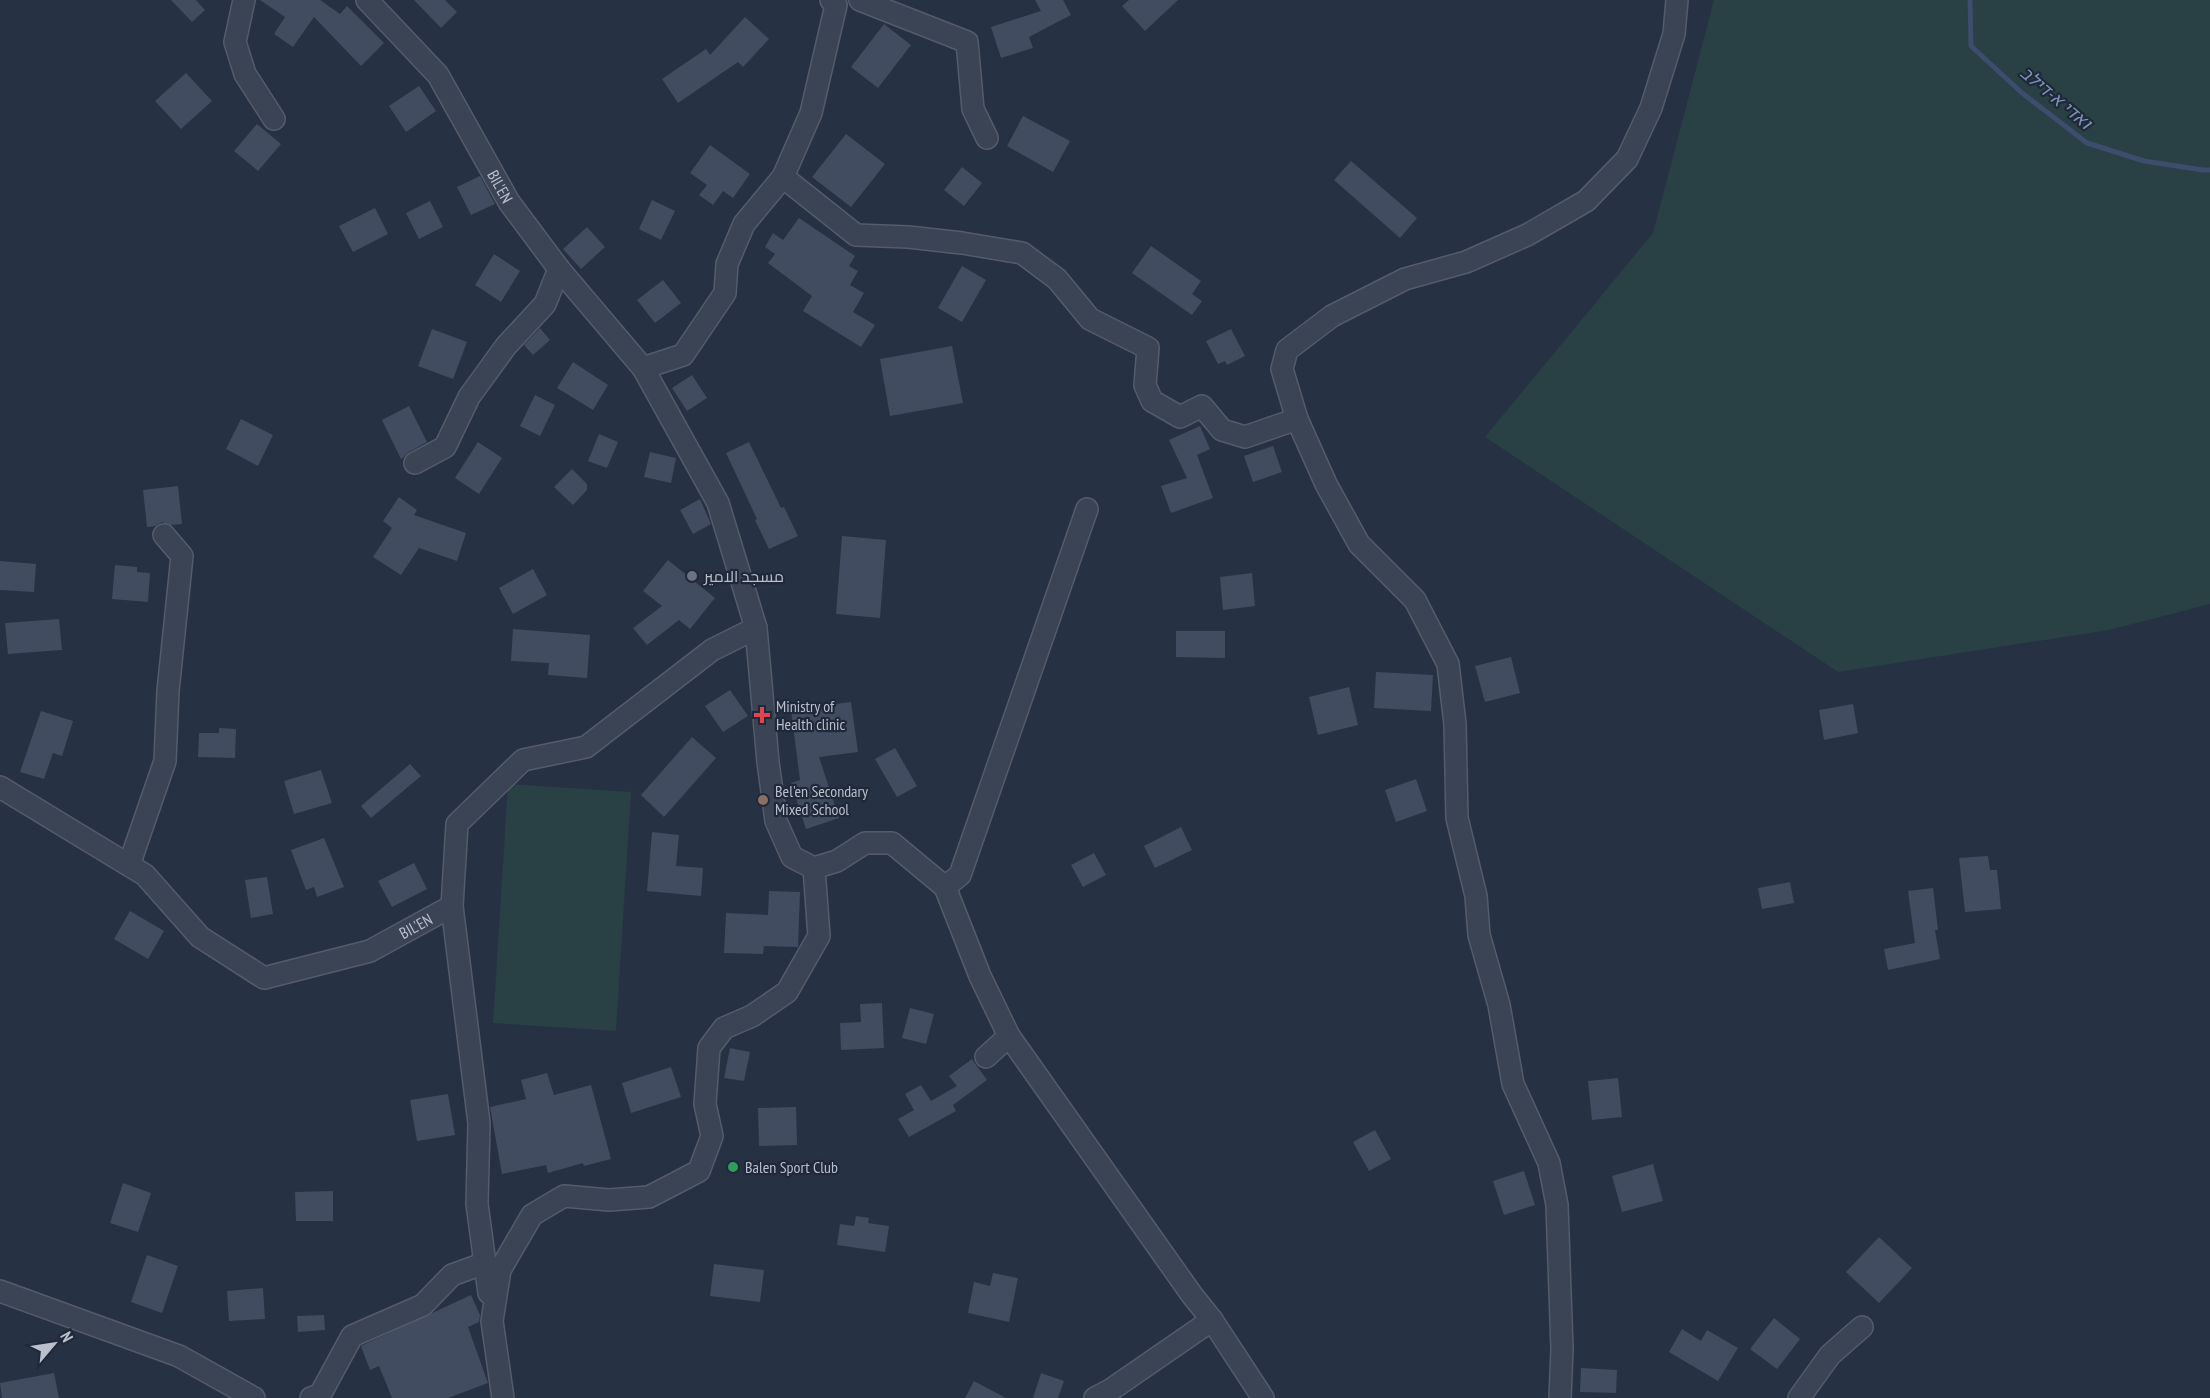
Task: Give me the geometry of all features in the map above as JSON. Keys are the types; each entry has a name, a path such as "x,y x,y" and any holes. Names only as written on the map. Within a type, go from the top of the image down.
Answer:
{"street":[{"path":"244,0 235,42 244,74 274,119"},
{"name":"BIL'EN","path":"367,0 438,75 509,202 559,269 643,368 718,504 756,628 768,762 776,820 792,857 814,868"},
{"path":"860,0 967,42 973,109 987,138"},
{"path":"1560,1398 1562,1349 1557,1206 1549,1163 1513,1084 1499,1005 1479,935 1476,896 1457,818 1455,724 1448,664 1415,600 1359,544 1326,484 1297,419 1282,369 1287,350 1332,316 1405,279 1466,262 1527,235 1586,201 1627,159 1651,108 1674,34 1677,0"},
{"path":"643,368 683,355 725,293 727,264 744,224 783,177 812,113 840,2"},
{"path":"783,177 856,235 908,237 1022,253 1057,279 1090,319 1148,348 1145,385 1152,402 1180,417 1202,406 1222,430 1245,437 1297,419"},
{"path":"415,463 445,447 469,397 506,346 545,304 559,269"},
{"path":"945,887 960,875 1087,509"},
{"path":"129,866 165,762 168,691 183,556 164,535"},
{"name":"BIL'EN","path":"0,787 145,875 200,937 264,978 370,951 452,906 456,824 523,760 586,747 712,650 756,628"},
{"path":"492,1322 500,1270 532,1215 564,1196 609,1200 649,1197 699,1171 712,1136 705,1104 709,1048 724,1028 752,1016 787,993 819,936 814,868 837,861 865,843 892,843 945,887 980,976 1008,1036 1212,1320 1263,1398"},
{"path":"452,906 479,1123 477,1204 503,1398"},
{"path":"986,1057 1008,1036"},
{"path":"311,1398 320,1395 352,1336 423,1305 452,1275 485,1263"},
{"path":"0,1291 179,1356 254,1398"},
{"path":"1095,1398 1112,1389 1212,1320"},
{"path":"1799,1398 1830,1355 1862,1327"}],"green space":[{"path":"1714,0 2210,0 2210,604 2109,630 1838,672 1485,437 1653,233"},
{"path":"508,784 631,792 616,1031 493,1023"}],"building":[{"path":"171,0 196,0 205,10 192,22"},
{"path":"260,0 320,0 340,14 347,6 384,43 361,66 314,17 293,47 274,34 285,17"},
{"path":"414,0 445,0 457,12 441,28"},
{"path":"1035,0 1063,0 1071,15 1029,37 1033,48 1001,58 991,27 1041,11"},
{"path":"1129,0 1178,0 1145,31 1122,6"},
{"path":"745,17 769,39 743,67 738,62 678,103 662,79 706,49 710,55"},
{"path":"884,24 911,45 878,88 851,67"},
{"path":"186,73 212,101 181,129 155,101"},
{"path":"419,86 436,111 406,132 389,106"},
{"path":"1023,116 1070,141 1053,172 1007,146"},
{"path":"257,124 281,144 258,171 234,151"},
{"path":"846,134 885,164 851,207 812,177"},
{"path":"710,145 750,174 733,198 723,191 713,205 699,195 707,185 690,173"},
{"path":"1351,161 1417,218 1400,238 1334,180"},
{"path":"962,167 982,183 964,206 944,190"},
{"path":"480,176 495,204 471,215 457,187"},
{"path":"652,200 675,211 661,240 639,229"},
{"path":"430,201 443,227 419,239 406,213"},
{"path":"375,208 388,234 353,252 339,226"},
{"path":"799,218 855,256 849,266 858,271 850,285 864,293 853,312 875,325 861,347 803,311 812,296 768,263 775,254 765,247 773,233 783,240"},
{"path":"587,227 605,247 581,269 563,249"},
{"path":"1151,246 1201,281 1192,294 1202,301 1192,315 1132,273"},
{"path":"494,254 520,271 501,302 475,285"},
{"path":"962,266 986,280 962,322 938,308"},
{"path":"663,280 681,303 655,323 637,300"},
{"path":"540,328 550,340 533,355 524,345"},
{"path":"432,329 467,342 453,379 418,366"},
{"path":"1231,329 1245,356 1227,365 1225,361 1218,364 1206,341"},
{"path":"952,346 963,403 890,416 880,359"},
{"path":"573,362 608,385 593,410 557,388"},
{"path":"692,375 707,398 687,411 672,388"},
{"path":"535,395 555,405 540,436 520,426"},
{"path":"409,406 427,442 401,459 382,420"},
{"path":"241,419 273,435 258,466 226,449"},
{"path":"1200,426 1210,449 1197,455 1213,498 1171,513 1161,486 1187,478 1169,440"},
{"path":"599,434 618,442 607,468 588,461"},
{"path":"478,442 502,458 479,494 455,478"},
{"path":"749,442 781,508 784,507 798,536 769,549 726,453"},
{"path":"1273,446 1282,472 1253,482 1244,456"},
{"path":"650,452 676,458 671,483 644,477"},
{"path":"572,469 587,484 587,490 573,505 554,487"},
{"path":"178,486 182,524 171,525 162,522 147,527 143,490"},
{"path":"399,497 417,510 414,515 466,533 457,561 419,548 401,575 373,557 392,528 383,521"},
{"path":"700,499 711,524 693,534 680,510"},
{"path":"842,536 886,540 880,618 836,614"},
{"path":"668,560 715,598 690,629 679,620 647,645 633,628 662,606 643,591"},
{"path":"0,561 36,564 34,592 0,590"},
{"path":"115,565 137,567 137,572 150,573 148,602 112,599"},
{"path":"533,569 547,595 513,614 499,588"},
{"path":"1252,573 1255,606 1223,610 1220,577"},
{"path":"59,619 62,650 8,654 5,623"},
{"path":"513,629 590,635 587,678 548,675 549,663 511,661"},
{"path":"1176,631 1225,631 1225,658 1176,657"},
{"path":"1511,657 1520,693 1485,702 1475,666"},
{"path":"1376,672 1433,675 1431,711 1374,708"},
{"path":"1349,687 1358,725 1318,735 1309,697"},
{"path":"730,690 748,716 723,732 705,706"},
{"path":"851,702 858,752 819,757 839,818 806,829 791,783 800,780 791,710"},
{"path":"1853,704 1858,733 1824,740 1819,710"},
{"path":"41,711 73,721 62,756 53,753 44,779 20,772"},
{"path":"219,728 236,729 235,758 198,757 199,733 219,733"},
{"path":"692,737 716,758 664,817 641,795"},
{"path":"895,748 917,786 897,797 875,759"},
{"path":"410,764 421,776 371,818 361,806"},
{"path":"321,770 332,803 294,814 284,781"},
{"path":"1416,779 1427,811 1396,822 1385,790"},
{"path":"1181,827 1192,850 1155,868 1144,846"},
{"path":"652,832 679,835 676,866 703,868 701,896 647,891"},
{"path":"324,838 344,887 317,897 314,887 306,890 291,850"},
{"path":"1094,853 1106,875 1083,887 1071,865"},
{"path":"1988,856 1990,870 1997,870 2001,909 1965,912 1959,858"},
{"path":"414,863 427,889 392,907 378,881"},
{"path":"267,877 273,914 251,918 245,880"},
{"path":"1790,882 1794,903 1762,909 1758,888"},
{"path":"1933,888 1938,930 1935,930 1940,959 1888,970 1884,949 1915,943 1908,891"},
{"path":"769,891 800,892 798,947 764,946 763,954 724,953 726,913 768,915"},
{"path":"130,911 164,931 148,959 114,939"},
{"path":"882,1003 884,1048 841,1050 840,1023 861,1022 860,1004"},
{"path":"910,1008 934,1014 926,1044 902,1038"},
{"path":"730,1048 750,1052 744,1081 724,1078"},
{"path":"972,1059 987,1080 953,1105 956,1111 909,1137 898,1119 914,1110 905,1094 921,1085 931,1101 957,1086 949,1076"},
{"path":"671,1067 681,1097 631,1113 622,1083"},
{"path":"547,1073 554,1095 591,1085 611,1159 584,1166 583,1163 548,1173 546,1165 502,1174 490,1107 526,1099 521,1080"},
{"path":"1618,1078 1622,1117 1592,1120 1588,1081"},
{"path":"448,1094 455,1135 417,1141 410,1100"},
{"path":"796,1107 797,1145 759,1146 758,1108"},
{"path":"1375,1130 1391,1159 1369,1171 1353,1142"},
{"path":"1653,1164 1663,1201 1622,1212 1612,1176"},
{"path":"1524,1171 1535,1205 1504,1215 1493,1181"},
{"path":"123,1183 151,1193 138,1232 110,1223"},
{"path":"333,1191 333,1221 296,1221 295,1192"},
{"path":"856,1216 869,1218 868,1223 889,1226 885,1252 837,1245 840,1224 854,1226"},
{"path":"1879,1237 1912,1268 1879,1303 1846,1272"},
{"path":"147,1255 178,1266 162,1313 131,1302"},
{"path":"714,1264 764,1270 760,1302 710,1296"},
{"path":"993,1273 1018,1278 1009,1322 968,1313 974,1282 990,1286"},
{"path":"263,1288 265,1319 229,1321 227,1291"},
{"path":"471,1295 480,1315 479,1322 468,1327 488,1383 448,1398 392,1398 379,1366 370,1370 361,1346"},
{"path":"324,1315 325,1330 298,1332 297,1316"},
{"path":"1774,1318 1800,1339 1777,1369 1750,1349"},
{"path":"1682,1329 1701,1341 1707,1330 1738,1348 1718,1381 1669,1352"},
{"path":"1581,1368 1617,1370 1616,1393 1580,1392"},
{"path":"54,1373 59,1398 2,1398 0,1383"},
{"path":"1041,1373 1064,1381 1058,1398 1033,1398"},
{"path":"974,1381 1006,1398 965,1398"}],"waterway":[{"name":"ואדי א-דילב","path":"1970,0 1971,46 2022,93 2087,143 2144,161 2210,170"}],"place":[{"name":"مسجد الامير","path":"692,576"},
{"name":"Ministry of Health clinic","path":"762,715"},
{"name":"Bel'en Secondary Mixed School","path":"763,800"},
{"name":"Balen Sport Club","path":"733,1167"}]}
